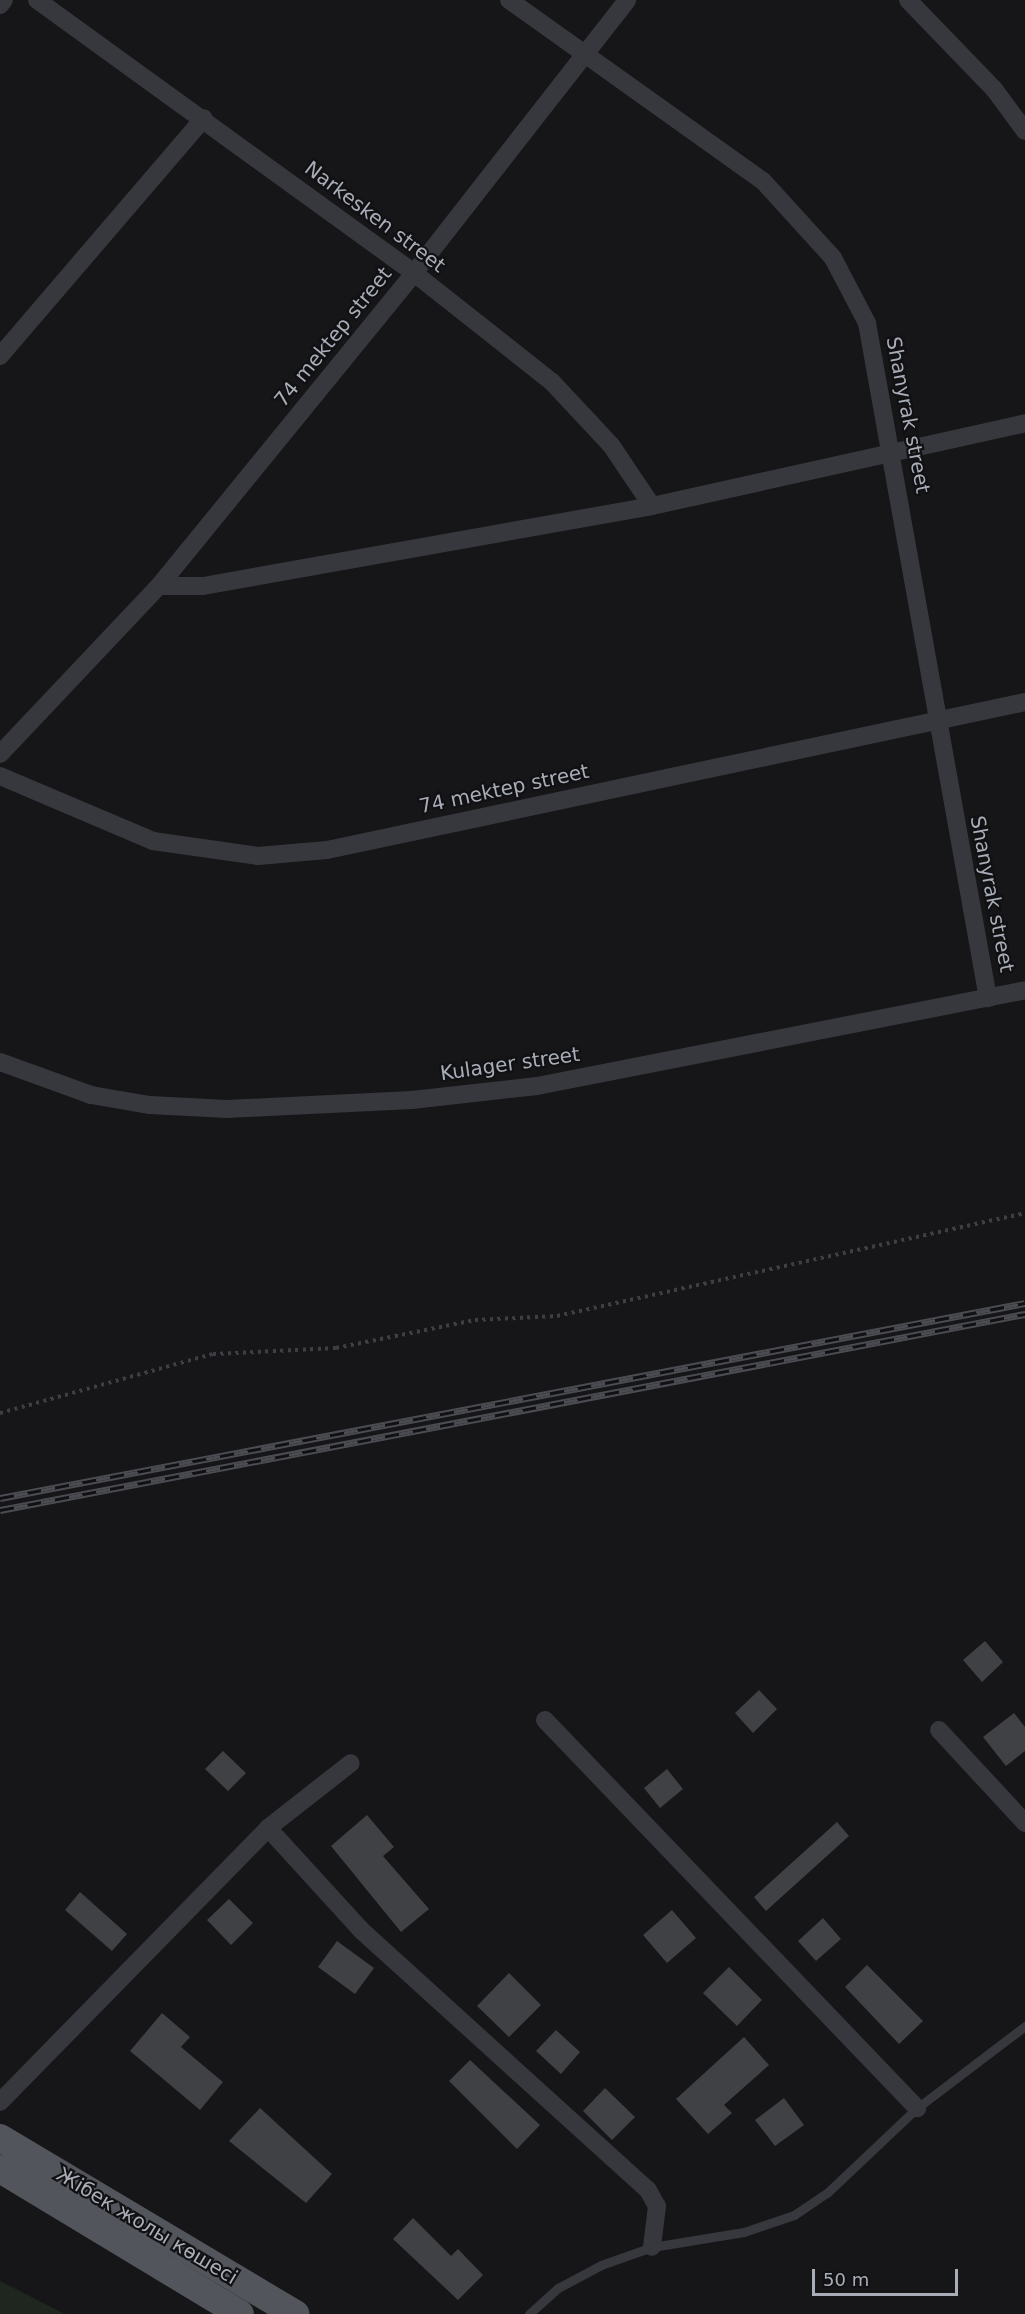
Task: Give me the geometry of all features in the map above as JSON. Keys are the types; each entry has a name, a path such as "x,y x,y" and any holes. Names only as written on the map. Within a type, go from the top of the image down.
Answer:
{"main road":[{"name":"Жібек жолы көшесі","path":"0,2138 295,2314"},
{"name":"Жібек жолы көшесі","path":"0,2169 240,2314"}],"street":[{"path":"0,5 4,0"},
{"name":"Narkesken street","path":"37,0 204,118 414,273 552,382 611,445 652,506"},
{"name":"Shanyrak street","path":"509,0 583,56 763,181 833,258 867,323 893,451 937,720 988,998"},
{"name":"74 mektep street","path":"0,754 159,586 414,273 627,0"},
{"path":"908,0 994,89 1025,131"},
{"path":"0,356 204,118"},
{"path":"159,586 203,586 652,506 1025,423"},
{"name":"74 mektep street","path":"0,776 153,841 258,856 327,850 1025,702"},
{"name":"Kulager street","path":"0,1062 91,1095 150,1105 227,1109 412,1100 537,1086 1025,990"},
{"path":"545,1720 917,2108"},
{"path":"939,1730 1025,1823"},
{"path":"0,2102 268,1828 351,1763"},
{"path":"268,1828 362,1930 648,2190 657,2206 652,2247"}],"lane":[{"path":"529,2314 575,2277 652,2247 744,2232 794,2215 827,2193 917,2108 1025,2026"}],"path":[{"path":"0,1413 213,1354 336,1348 475,1320 557,1316 1025,1213"}],"shaded area":[{"path":"0,2281 65,2314 0,2314"}],"building":[{"path":"985,1641 1003,1662 982,1682 963,1660"},
{"path":"759,1690 777,1709 753,1733 735,1713"},
{"path":"1014,1713 1025,1727 1025,1751 1006,1766 983,1737"},
{"path":"223,1751 246,1773 228,1791 205,1769"},
{"path":"667,1769 683,1789 660,1808 644,1788"},
{"path":"367,1815 394,1847 383,1856 429,1909 401,1932 331,1846"},
{"path":"837,1822 849,1836 766,1911 754,1897"},
{"path":"80,1892 127,1934 112,1951 65,1910"},
{"path":"229,1899 253,1923 231,1945 207,1920"},
{"path":"672,1910 696,1938 667,1963 643,1935"},
{"path":"823,1918 841,1939 816,1961 798,1941"},
{"path":"337,1941 374,1968 355,1994 318,1967"},
{"path":"867,1965 923,2021 899,2044 845,1987"},
{"path":"729,1967 762,2000 737,2026 703,1993"},
{"path":"509,1973 541,2005 509,2037 477,2006"},
{"path":"162,2013 190,2037 181,2047 223,2082 200,2110 130,2051"},
{"path":"556,2030 580,2052 561,2074 536,2051"},
{"path":"744,2037 769,2065 724,2105 732,2113 708,2134 676,2099"},
{"path":"470,2060 540,2125 517,2149 449,2081"},
{"path":"605,2088 635,2117 612,2140 583,2111"},
{"path":"784,2098 804,2125 775,2146 755,2120"},
{"path":"260,2108 332,2174 306,2203 229,2141"},
{"path":"413,2218 451,2256 458,2249 483,2275 458,2300 393,2239"}],"railway":[{"path":"0,1498 1025,1303"},
{"path":"0,1510 1025,1314"}]}
